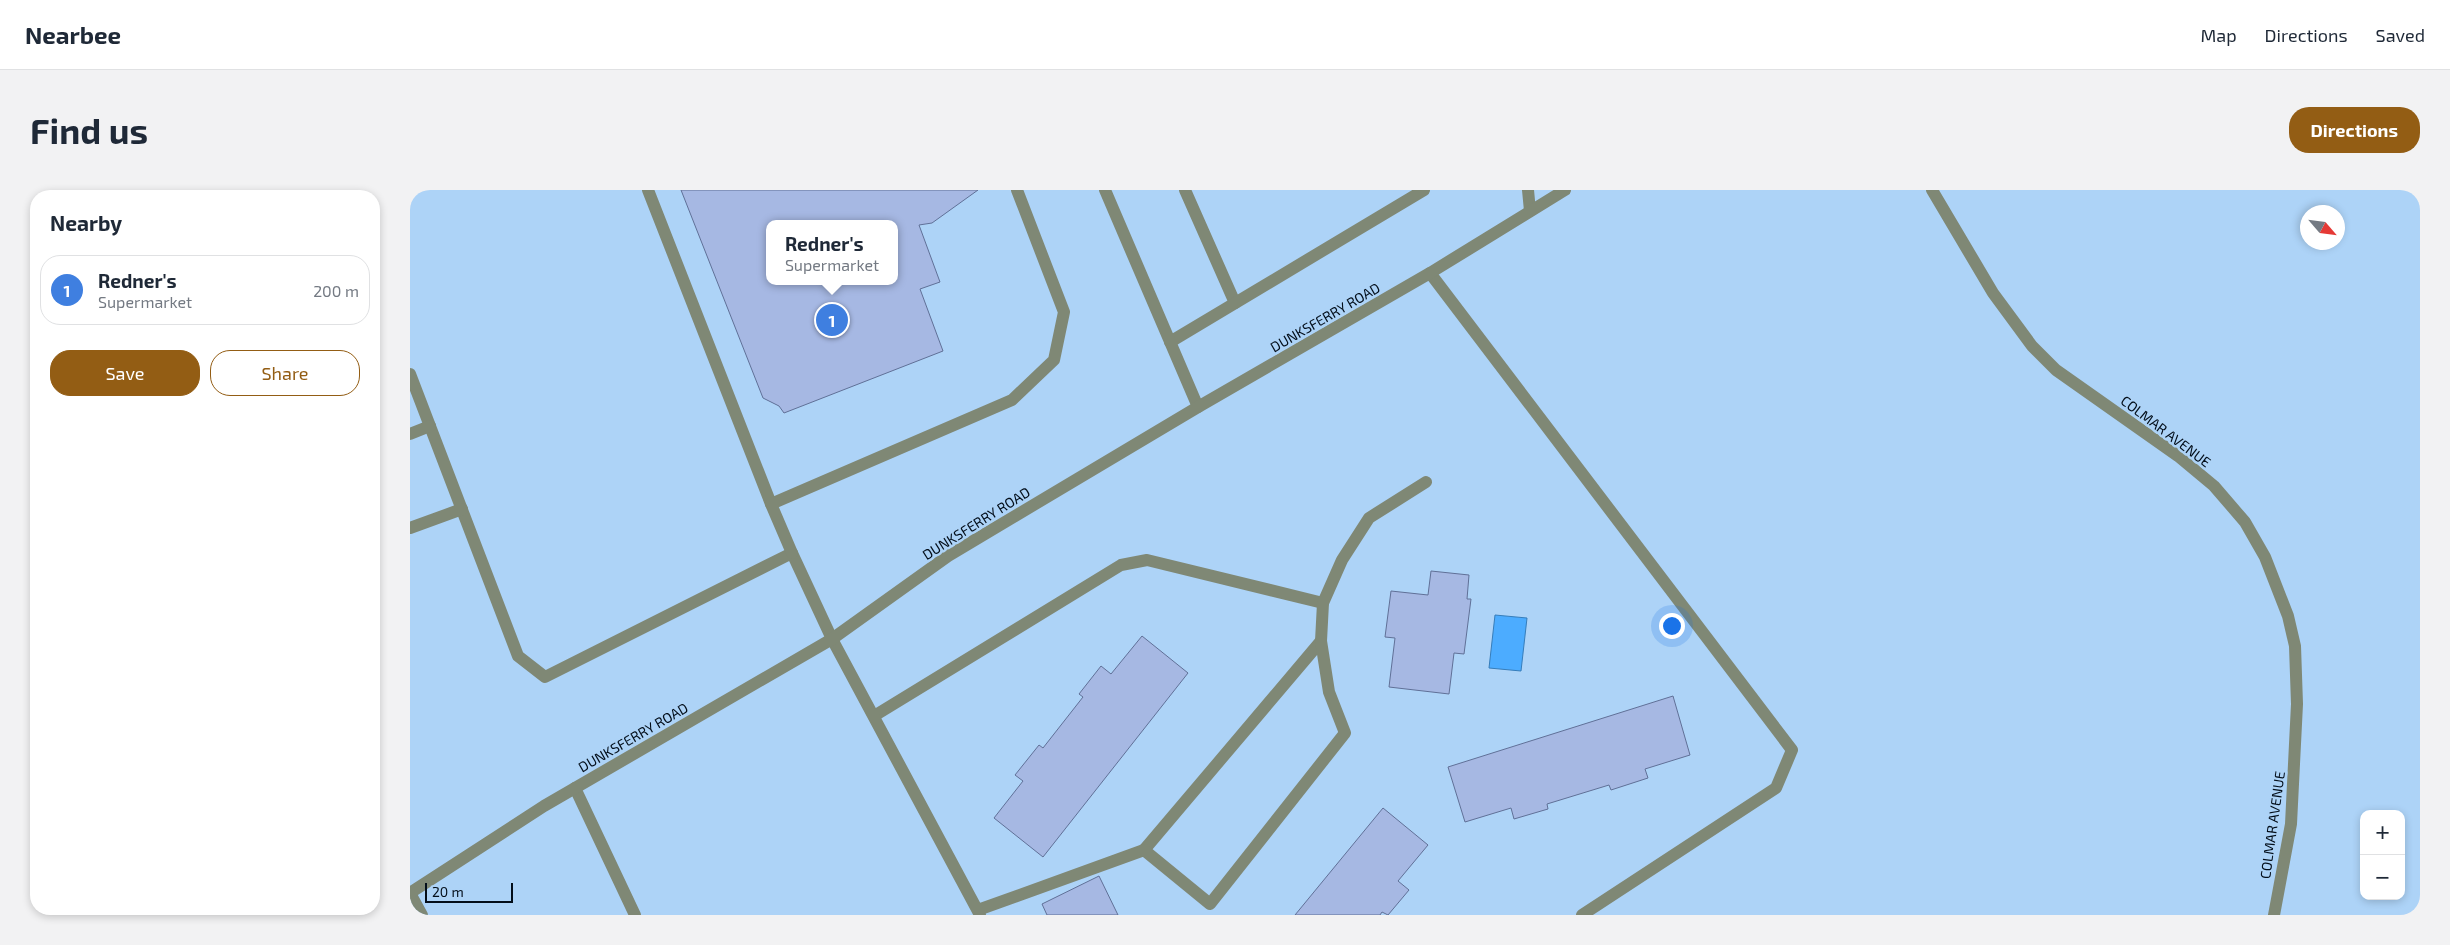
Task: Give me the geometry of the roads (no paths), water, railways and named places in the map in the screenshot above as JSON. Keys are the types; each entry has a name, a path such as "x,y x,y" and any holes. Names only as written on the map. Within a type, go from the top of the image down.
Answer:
{"street":[{"path":"648,190 792,553 832,639 979,913 1144,850 1321,641"},
{"path":"771,504 1012,400 1054,360 1064,312 1017,190"},
{"path":"1105,190 1198,407"},
{"path":"1185,190 1235,303"},
{"path":"1170,342 1424,190"},
{"path":"1528,190 1530,211"},
{"name":"DUNKSFERRY ROAD","path":"410,893 575,788 832,639 948,556 1198,407 1430,273 1565,190"},
{"name":"COLMAR AVENUE","path":"1932,190 1993,293 2032,346 2056,370 2178,456 2214,486 2245,522 2265,556 2288,616 2294,646 2297,704 2295,770 2290,824 2274,915"},
{"path":"1430,273 1792,750 1776,788 1582,915"},
{"path":"410,374 518,656 546,677 792,553"},
{"path":"410,434 430,426"},
{"path":"1144,850 1210,904 1345,733 1329,692 1321,641 1323,603 1342,560 1369,518 1426,482"},
{"path":"410,528 462,509"},
{"path":"874,716 1121,565 1147,560 1323,603"},
{"path":"575,788 635,915"},
{"path":"410,893 422,915"}],"water":[{"path":"1495,615 1527,618 1521,671 1489,668"}],"place":[{"name":"Redner's","path":"832,320"}]}
